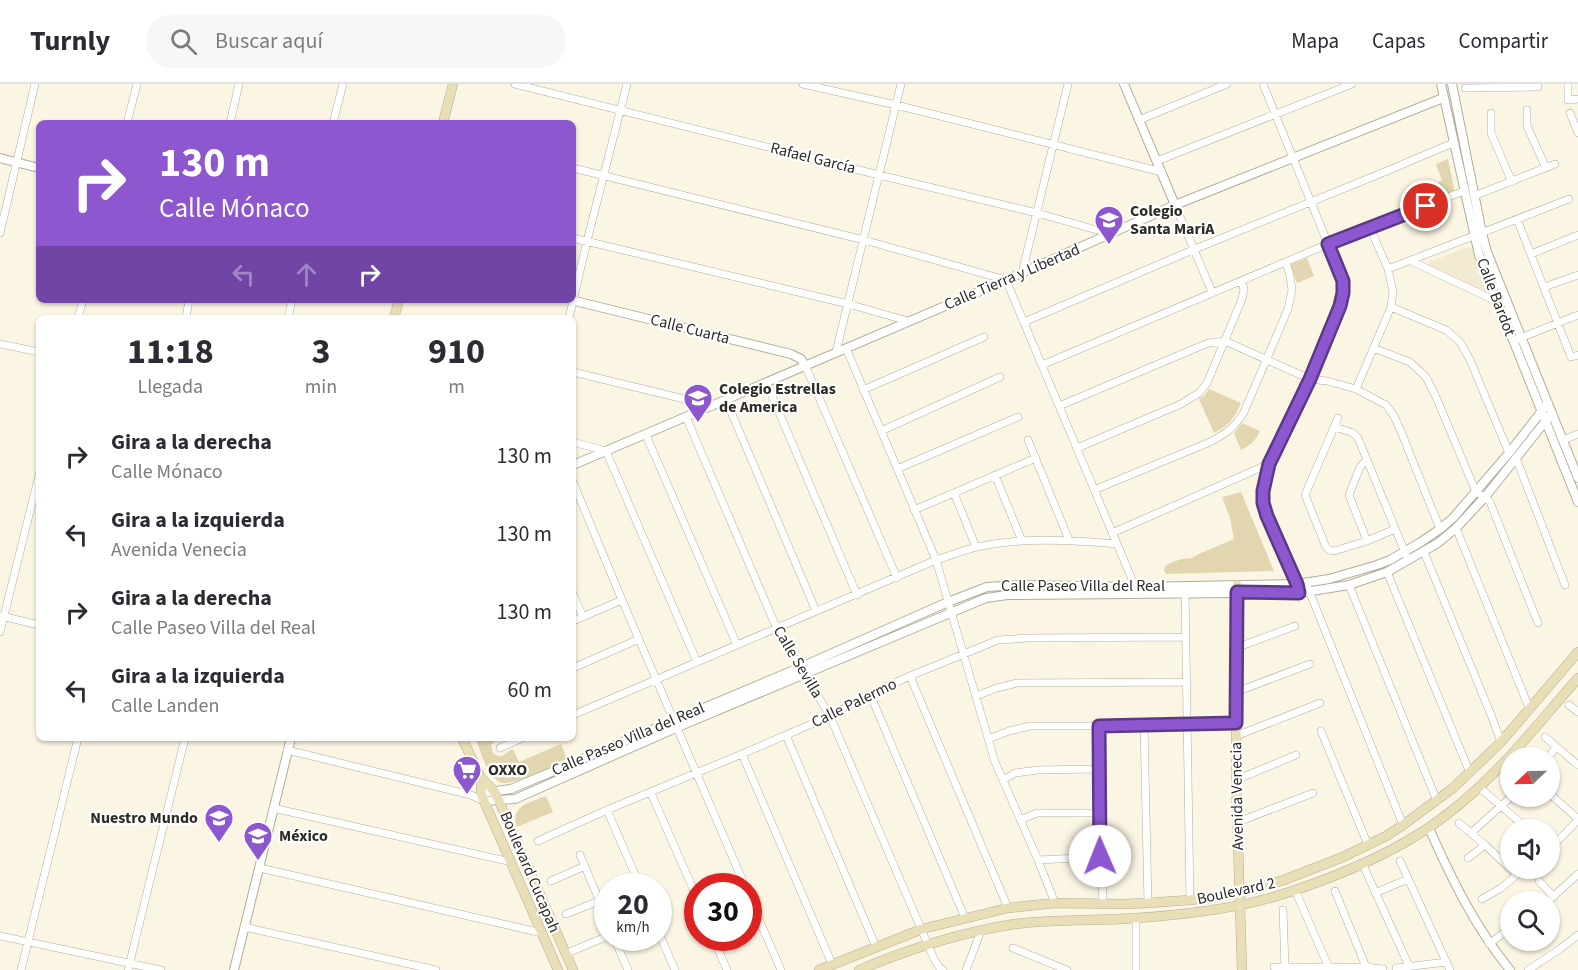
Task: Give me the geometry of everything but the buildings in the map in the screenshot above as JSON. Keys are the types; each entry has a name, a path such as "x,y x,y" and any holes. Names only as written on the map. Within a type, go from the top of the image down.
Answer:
{"main road":[{"path":"444,120 453,84"},
{"name":"Avenida Venecia","path":"1237,589 1236,780 1242,970"},
{"name":"Boulevard 2","path":"819,970 922,929 1008,908 1054,903 1148,903 1240,893 1300,875 1343,858 1402,825 1437,801 1470,773 1530,710 1578,652"},
{"name":"Boulevard 2","path":"859,970 928,944 1014,924 1136,918 1240,905 1295,890 1362,865 1429,828 1451,812 1512,755 1578,678"},
{"name":"Boulevard Cucapah","path":"463,741 481,778 497,796 573,970"},
{"name":"Boulevard Cucapah","path":"481,778 479,796 511,862 558,970"}],"street":[{"path":"0,233 35,84"},
{"path":"128,120 136,84"},
{"path":"231,120 239,84"},
{"path":"334,120 343,84"},
{"name":"Rafael García","path":"515,84 1037,213 1111,234"},
{"path":"576,284 627,84"},
{"path":"803,84 1162,172"},
{"path":"836,352 901,84"},
{"path":"1022,273 1068,84"},
{"path":"1124,84 1212,292"},
{"path":"1139,120 1227,84"},
{"path":"1263,84 1343,281 1340,306 1310,379 1269,464 1263,491 1263,503 1267,516 1303,588 1402,825"},
{"path":"1157,161 1352,84"},
{"name":"Calle Bardot","path":"1441,84 1464,191 1478,235 1487,252 1541,412 1578,502"},
{"name":"Calle Bardot","path":"1452,84 1474,196 1479,255 1497,301 1548,403 1578,478"},
{"path":"1568,84 1568,100 1578,99"},
{"path":"1465,88 1538,87"},
{"name":"Calle Tierra y Libertad","path":"576,464 1006,280 1175,205 1454,94"},
{"path":"1527,110 1527,126 1546,168"},
{"path":"1491,113 1491,133 1512,182"},
{"path":"1570,113 1578,131"},
{"path":"1024,322 1453,143"},
{"path":"0,158 36,167"},
{"path":"1474,196 1555,164"},
{"path":"576,169 864,240 1006,280 1136,591"},
{"path":"1042,365 1328,244 1464,191"},
{"path":"1388,269 1569,199"},
{"path":"1517,219 1571,357 1578,355"},
{"path":"1356,389 1391,307 1393,292 1388,269 1370,228"},
{"path":"1531,254 1578,235"},
{"path":"576,239 848,304 908,321"},
{"path":"1411,261 1497,301"},
{"path":"1094,490 1210,442 1227,433 1236,424 1244,412 1288,309 1292,290 1286,262"},
{"path":"1544,288 1578,275"},
{"path":"1077,448 1181,404 1199,393 1207,383 1242,299 1244,290 1241,281"},
{"name":"Calle Cuarta","path":"576,301 791,354 801,359 806,365"},
{"path":"1391,307 1446,330 1460,342 1512,456 1565,585"},
{"path":"1517,340 1578,315"},
{"path":"863,390 984,338"},
{"path":"1059,406 1208,343 1225,341 1310,379 1356,389 1386,405 1394,416 1440,529"},
{"path":"0,344 36,351"},
{"path":"846,348 936,560 995,762 1038,860 1054,903"},
{"path":"1373,348 1410,363 1426,377 1476,492 1490,502 1538,623"},
{"path":"806,365 897,578"},
{"path":"576,373 713,406"},
{"path":"881,431 1000,377"},
{"path":"766,382 857,595"},
{"path":"726,400 816,611"},
{"name":"Calle Paseo Villa del Real","path":"1303,588 1365,570 1390,560 1424,552 1438,543 1456,528 1485,497 1548,403"},
{"name":"Calle Paseo Villa del Real","path":"479,796 515,799 676,723 986,598 1136,591 1303,588 1349,585 1387,572 1453,518 1552,413"},
{"name":"Calle Sevilla","path":"686,417 777,629 830,716 934,959 939,968 943,970"},
{"path":"897,469 1018,417"},
{"path":"1338,418 1305,495 1326,547 1334,551 1395,529"},
{"path":"1335,427 1353,433 1358,438 1406,556"},
{"path":"1563,440 1578,434"},
{"path":"646,435 737,645"},
{"path":"1028,440 1069,540"},
{"path":"576,443 606,452 697,662"},
{"path":"914,510 1036,458"},
{"path":"1367,459 1360,467 1348,495 1367,541"},
{"path":"1112,533 1269,464"},
{"path":"995,475 1023,541"},
{"path":"0,632 2,616 36,486"},
{"path":"576,489 740,873"},
{"path":"954,493 976,547"},
{"path":"1456,528 1530,710"},
{"path":"576,714 936,560 976,547 1023,541 1069,540 1117,544"},
{"path":"1424,552 1501,742"},
{"path":"1387,572 1470,773"},
{"name":"Calle Paseo Villa del Real","path":"803,671 948,602 987,587 1017,585 1136,591"},
{"path":"1349,585 1437,801"},
{"path":"1185,590 1190,900"},
{"path":"576,620 622,600"},
{"path":"576,601 583,617"},
{"path":"2,616 36,624"},
{"path":"1236,648 1295,626"},
{"name":"Calle Palermo","path":"538,841 830,716 870,694 998,640 1186,637"},
{"path":"576,667 639,639"},
{"path":"1236,692 1310,664"},
{"path":"910,676 1008,908"},
{"path":"976,696 1017,683 1187,682"},
{"path":"870,694 965,918"},
{"path":"1236,736 1320,703"},
{"path":"1569,705 1578,712"},
{"path":"988,739 1009,730 1029,726 1236,723"},
{"path":"1144,725 1148,903"},
{"path":"1099,726 1098,769 1103,904"},
{"path":"1321,731 1368,845"},
{"path":"786,735 876,947"},
{"path":"1545,737 1556,747"},
{"path":"21,970 77,741"},
{"path":"129,966 184,741"},
{"path":"234,970 290,741"},
{"path":"500,748 515,741"},
{"path":"287,750 479,796"},
{"path":"1560,750 1578,765"},
{"path":"742,754 832,964"},
{"path":"1236,780 1296,755"},
{"path":"1003,780 1015,773 1038,770 1098,769"},
{"path":"1479,787 1500,804"},
{"path":"651,793 686,873"},
{"path":"1238,822 1313,793"},
{"path":"1560,803 1578,819 1560,838"},
{"path":"1471,833 1501,807"},
{"path":"1503,807 1517,819"},
{"path":"273,808 511,862"},
{"path":"607,810 634,873"},
{"path":"1020,820 1037,813 1099,813"},
{"path":"1459,823 1500,859"},
{"path":"1429,828 1473,917 1510,970"},
{"path":"1468,858 1485,845"},
{"path":"580,855 594,888"},
{"path":"1038,860 1100,856"},
{"path":"1400,861 1450,970"},
{"path":"1362,865 1409,966"},
{"path":"551,881 585,866"},
{"path":"260,868 542,933"},
{"path":"1560,891 1578,874"},
{"path":"1375,893 1408,879"},
{"path":"1482,899 1512,879"},
{"path":"1539,881 1548,891"},
{"path":"1295,890 1329,968"},
{"path":"1335,891 1366,968"},
{"path":"566,914 594,903"},
{"path":"1283,910 1285,968"},
{"path":"1136,918 1136,970"},
{"path":"762,926 781,970"},
{"path":"244,927 436,970"},
{"path":"966,970 981,932"},
{"path":"1528,970 1578,934"},
{"path":"0,936 129,966 161,970"},
{"path":"1490,944 1500,936"},
{"path":"566,954 594,942"},
{"path":"1013,948 1067,970"},
{"path":"619,951 626,969"},
{"path":"667,951 675,970"},
{"path":"719,951 727,970"},
{"path":"883,960 887,970"},
{"path":"1396,968 1447,962"},
{"path":"1274,967 1383,969"}],"shaded area":[{"path":"1448,159 1455,193 1444,198 1438,183 1442,180 1436,164"},
{"path":"1468,247 1474,250 1490,290 1488,295 1426,266 1429,262"},
{"path":"1307,258 1314,276 1297,283 1290,265"},
{"path":"1209,389 1241,403 1231,421 1214,433 1199,399"},
{"path":"1242,423 1260,431 1247,447 1241,450 1234,433"},
{"path":"1241,492 1274,571 1166,574 1164,570 1166,565 1181,559 1192,558 1234,539 1230,518 1222,497"},
{"path":"476,741 494,741 491,745 493,753 499,756 513,749 519,762 561,744 567,759 527,777 502,783 489,771"},
{"path":"546,796 553,812 517,827 515,820 519,810 528,803"}],"place":[{"name":"Colegio Santa MariA","path":"1109,246"},
{"name":"Colegio Estrellas de America","path":"698,424"},
{"name":"OXXO","path":"467,796"},
{"name":"Nuestro Mundo","path":"219,844"},
{"name":"México","path":"258,862"}],"route":[{"path":"1100,856 1099,726 1236,723 1237,592 1299,593 1267,516 1263,503 1263,491 1269,464 1310,379 1340,306 1343,281 1328,244 1426,206"}]}
